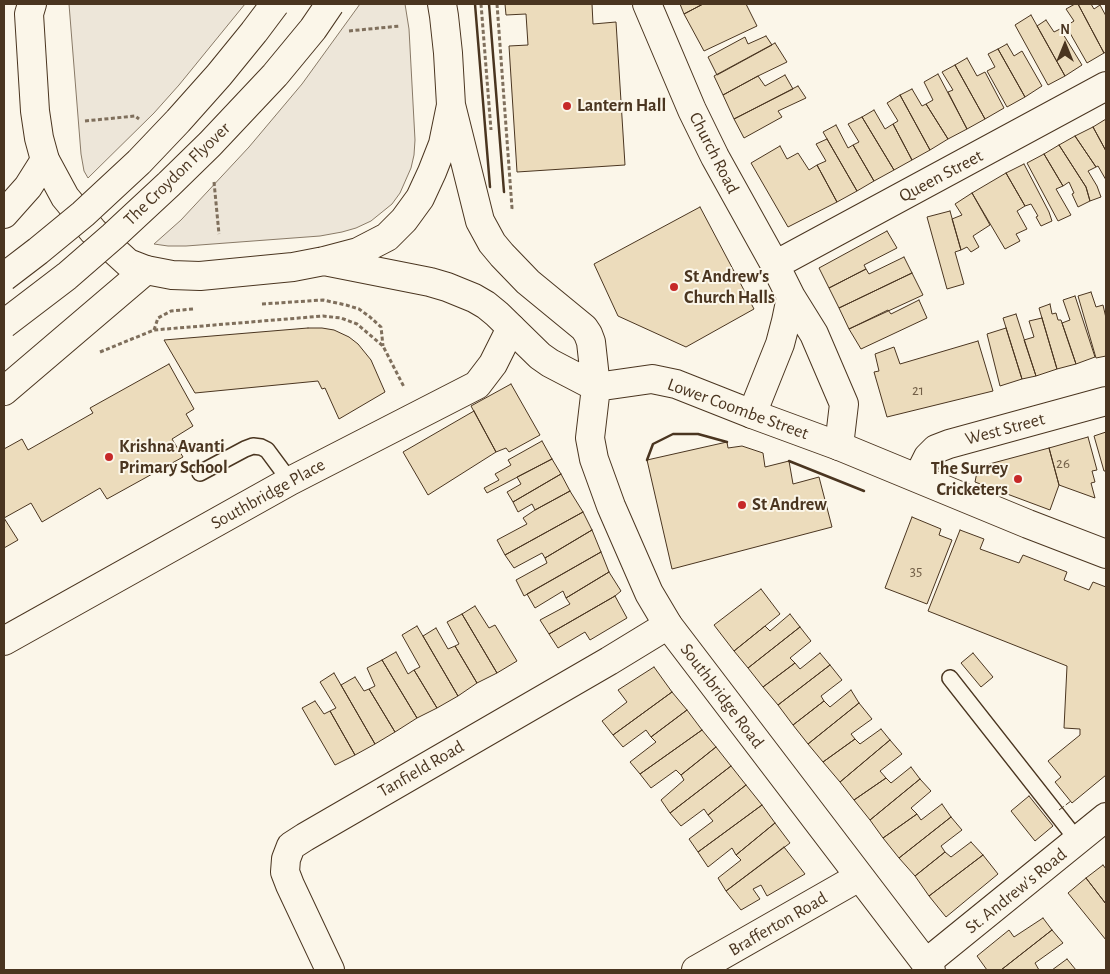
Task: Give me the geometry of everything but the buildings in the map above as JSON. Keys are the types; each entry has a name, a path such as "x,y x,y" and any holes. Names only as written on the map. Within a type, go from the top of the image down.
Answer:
{"main road":[{"name":"The Croydon Flyover","path":"4,277 83,214 139,162 219,75 275,4"},
{"name":"The Croydon Flyover","path":"4,324 67,276 113,236 210,144 275,75 330,4"},
{"path":"29,7 35,111 39,138 46,160 65,196 93,231 128,263 146,270 172,275 200,276 293,267 358,252 387,237 404,220 420,198 432,172 443,144 451,104 448,53 442,4"},
{"name":"Church Road","path":"647,4 692,110 715,157 791,297 814,334 844,404 839,446"},
{"name":"Queen Street","path":"775,265 1106,86"},
{"name":"Southbridge Road","path":"451,104 480,221 492,243 528,282 584,328 588,334 591,342 596,387 590,438 594,459 608,499 649,593 668,625 928,967"},
{"path":"4,214 28,187 46,160"},
{"path":"324,261 430,282 474,298 486,305 540,356 596,387"},
{"path":"4,391 146,270"},
{"path":"752,414 780,344 791,297"},
{"name":"Southbridge Place","path":"4,641 290,481 477,385 493,364 511,328"},
{"name":"Lower Coombe Street","path":"596,387 652,379 662,380 839,446 1106,554"},
{"name":"West Street","path":"918,478 928,457 936,449 1106,401"},
{"name":"Tanfield Road","path":"330,970 285,872 286,859 291,846 668,625"},
{"name":"St. Andrew's Road","path":"928,967 1106,817"},
{"name":"Brafferton Road","path":"696,970 860,877"}],"lane":[{"path":"200,473 253,446 267,450 290,481"},
{"path":"950,678 1078,841"}],"path":[{"path":"481,4 492,132"},
{"path":"497,4 512,208 510,214"},
{"path":"254,304 323,300 346,305 370,317 381,327 383,346 418,415"},
{"path":"154,330 158,318 171,311"},
{"path":"93,355 154,330 323,316 341,318 358,324 383,346"}],"shaded area":[{"path":"69,4 245,4 154,113 88,178 84,171 81,154"},
{"path":"360,4 405,4 409,29 415,140 414,155 411,168 400,193 392,204 371,221 356,228 320,236 186,246 154,244 181,220 249,147 302,84"}],"fence":[{"path":"1059,810 1071,801"}],"wall":[{"path":"475,4 490,187"},
{"path":"489,4 504,192"},
{"path":"647,460 653,444 673,434 698,434 727,442"},
{"path":"789,461 864,491"}],"place":[{"name":"Lantern Hall","path":"567,106"},
{"name":"St Andrew's Church Halls","path":"674,287"},
{"name":"Krishna Avanti Primary School","path":"109,457"},
{"name":"The Surrey Cricketers","path":"1018,479"},
{"name":"St Andrew","path":"742,505"}]}
